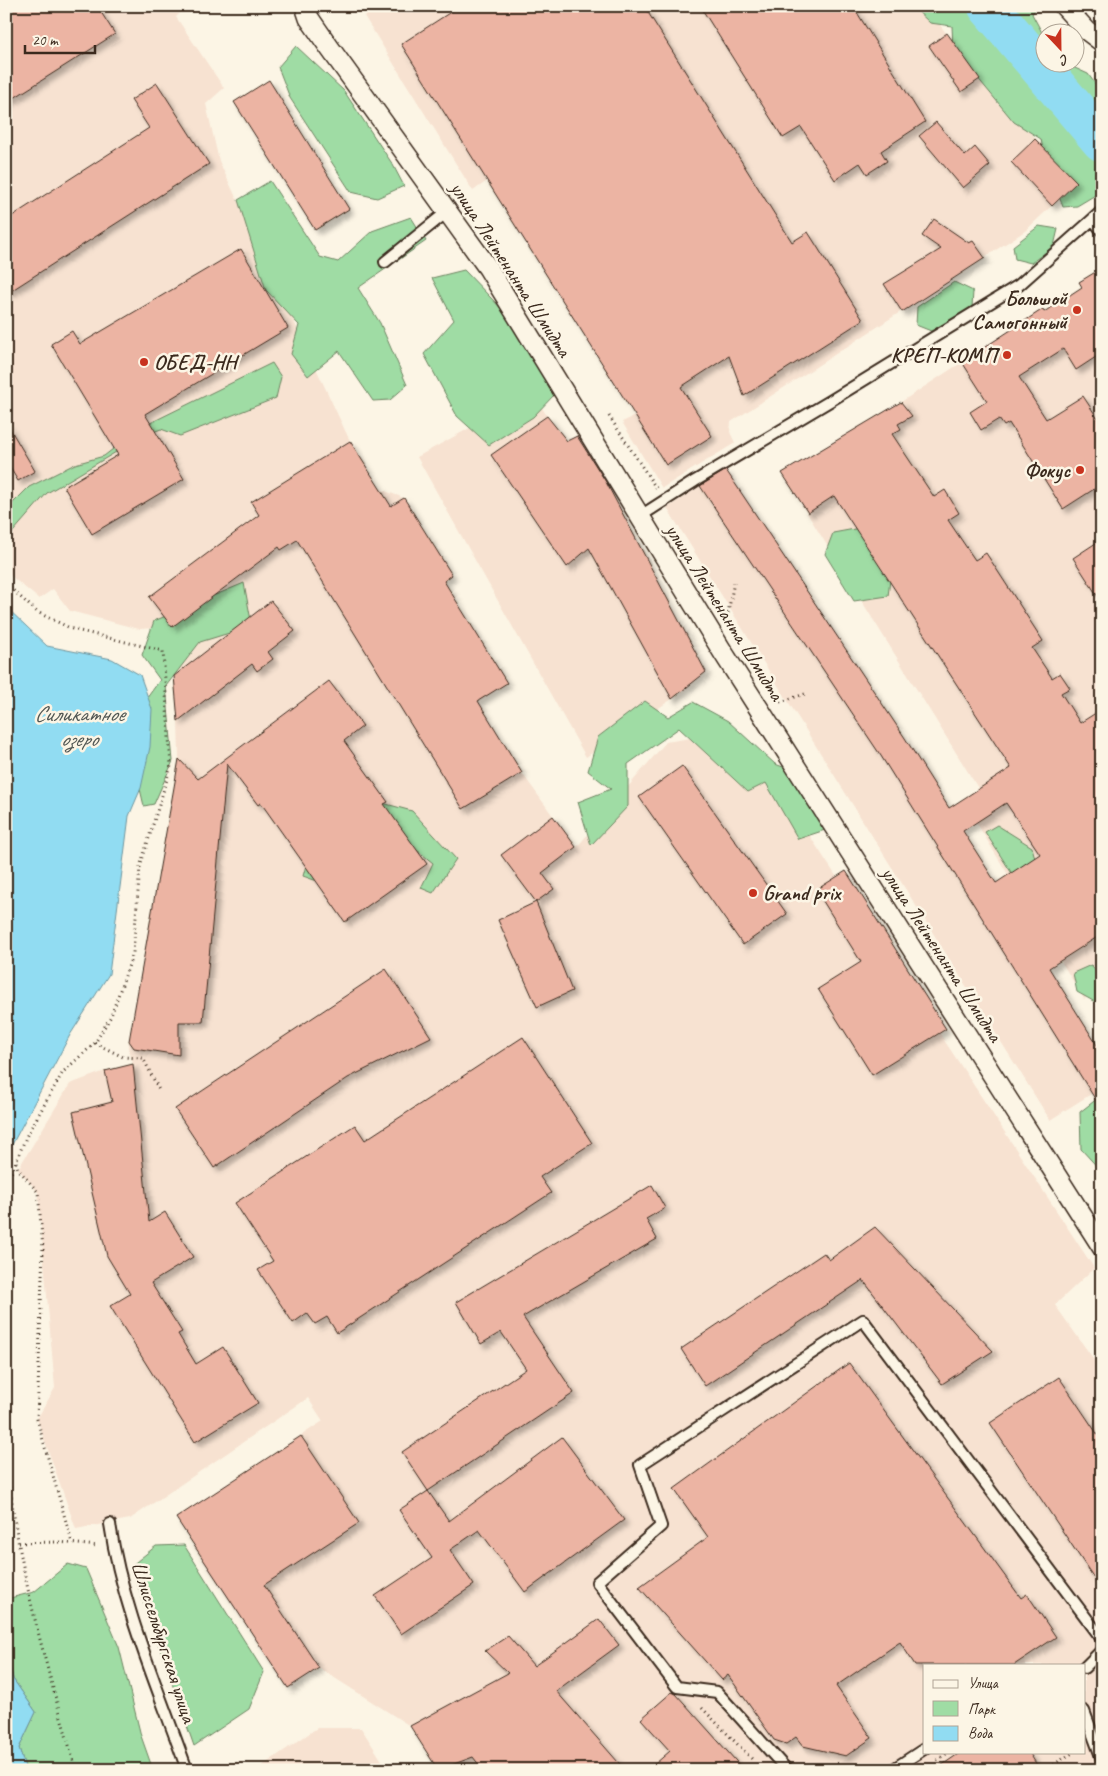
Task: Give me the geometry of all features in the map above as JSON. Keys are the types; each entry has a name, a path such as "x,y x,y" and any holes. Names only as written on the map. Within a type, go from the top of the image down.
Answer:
{"street":[{"name":"улица Лейтенанта Шмидта","path":"304,6 329,47 488,268 639,517 758,708 1102,1247"},
{"path":"1064,6 1086,30 1102,42"}],"lane":[{"path":"385,262 448,211"},
{"path":"639,517 1018,285 1102,211"},
{"path":"1094,220 1102,231"},
{"path":"787,1770 717,1692 677,1687 597,1582 661,1526 640,1465 863,1320 1102,1639"},
{"name":"Шлиссельбургская улица","path":"110,1524 127,1600 187,1770"},
{"path":"1086,1666 1102,1650"},
{"path":"1086,1716 1102,1759"},
{"path":"892,1770 923,1750"}],"path":[{"path":"609,416 664,501"},
{"path":"6,584 37,612 72,628 163,651 170,766 140,867 132,953 110,1016 95,1043 63,1072 27,1135 6,1185"},
{"path":"758,708 808,693"},
{"path":"95,1043 123,1057 143,1058 159,1090"},
{"path":"16,1162 18,1169 38,1192 42,1248 37,1419 72,1543"},
{"path":"6,1447 10,1497 29,1596 76,1770"},
{"path":"19,1543 72,1543 114,1548"},
{"path":"682,1688 756,1763"},
{"path":"1045,1770 1071,1754"}],"shaded area":[{"path":"6,6 187,6 176,17 224,88 206,104 219,161 350,441 380,489 404,498 452,575 444,581 507,683 478,702 522,773 577,847 666,742 740,730 1094,1268 1055,1305 1102,1371 1102,1770 438,1770 410,1726 319,1668 288,1688 176,1518 323,1421 308,1398 130,1519 76,1529 37,1419 55,1388 38,1192 18,1169 70,1084 105,1071 133,1064 128,1047 179,759 178,721 171,627 139,629 70,611 53,589 39,599 6,572"},
{"path":"380,6 926,6 980,79 1077,182 1025,231 731,422 730,432 735,443 662,488 622,422 635,416 487,181 473,191 364,16"},
{"path":"1102,268 1102,987 1084,999 976,822 984,817 970,794 978,788 782,473 901,402 1043,309 1044,312 1082,287 1079,282"},
{"path":"533,393 547,416 567,441 580,434 706,672 672,699 586,757 417,457"},
{"path":"725,469 905,738 1102,1053 1102,1087 1050,1120 667,508"},
{"path":"317,1728 361,1728 388,1770 256,1770"}],"green space":[{"path":"912,6 1037,6 1032,14 1036,22 1036,72 1084,72 1088,74 1102,93 1102,133 1090,142 1102,158 1102,191 1077,206 1063,207 1044,156 1041,139 1014,122 953,48 952,26 930,23"},
{"path":"296,46 344,91 393,165 404,186 377,198 351,192 290,98 278,67"},
{"path":"270,181 320,257 338,262 372,231 411,217 426,241 358,288 380,323 407,385 390,400 373,401 339,351 308,376 291,354 299,325 266,290 238,200"},
{"path":"1039,226 1058,229 1054,246 1031,263 1015,259 1013,246"},
{"path":"464,270 516,324 555,394 533,417 489,445 457,416 424,354 454,320 432,278"},
{"path":"954,282 973,291 972,308 931,331 916,325 917,307"},
{"path":"272,363 281,377 276,398 180,436 161,429 143,436 47,493 6,540 6,510 29,487 75,464 104,456 140,428"},
{"path":"860,528 891,572 888,596 854,601 825,554 833,533"},
{"path":"244,583 252,626 200,642 166,686 173,761 154,804 144,806 134,763 141,706 160,680 142,655 154,621"},
{"path":"645,701 668,717 693,702 728,721 775,764 810,777 825,830 798,839 766,783 748,792 679,728 628,764 628,806 591,845 578,802 611,789 588,771 598,737"},
{"path":"375,801 412,811 456,859 433,893 421,888 433,863 392,830 317,881 303,876 311,848"},
{"path":"997,825 1032,847 1037,866 1013,875 985,832"},
{"path":"1091,965 1102,977 1102,999 1095,1002 1077,992 1073,973"},
{"path":"1102,1095 1102,1172 1081,1149 1080,1112"},
{"path":"184,1545 264,1672 249,1709 194,1746 131,1566 156,1546"},
{"path":"68,1564 86,1569 119,1647 141,1736 153,1770 26,1770 19,1748 36,1712 13,1679 6,1650 6,1599 34,1592"}],"water":[{"name":"Силикатное озеро","path":"6,607 47,646 112,659 140,675 152,709 150,747 141,788 129,816 109,974 70,1035 6,1156"},
{"path":"6,1650 13,1679 36,1712 19,1748 26,1770 6,1770"}],"building":[{"path":"6,6 97,6 115,34 6,103"},
{"path":"460,6 644,6 792,242 808,232 863,320 744,396 729,356 681,387 712,436 666,465 401,44"},
{"path":"700,6 853,6 925,122 881,151 887,161 867,174 860,163 835,180 801,127 783,138"},
{"path":"947,33 980,79 961,92 929,46"},
{"path":"269,80 349,209 315,230 234,102"},
{"path":"157,83 209,164 6,294 6,220 149,128 131,100"},
{"path":"936,122 965,156 975,147 990,165 963,188 919,136"},
{"path":"1035,139 1077,182 1052,206 1011,162"},
{"path":"934,219 969,243 973,241 985,258 902,312 884,284 941,249 922,236"},
{"path":"241,249 288,328 145,414 184,479 92,534 64,487 118,455 51,344 72,331 80,344"},
{"path":"1102,268 1102,353 1076,370 1063,349 1019,377 1046,419 1083,396 1102,425 1102,484 1063,509 1009,423 1004,426 999,419 981,430 970,412 987,401 962,362 1043,309 1044,312 1082,287 1079,282"},
{"path":"901,402 912,416 898,424 901,429 892,434 934,497 945,490 959,513 948,520 975,560 986,553 1043,641 1032,648 1052,678 1060,673 1070,688 1061,693 1080,723 1102,709 1102,934 1049,968 1102,1053 1102,1110 881,756 700,486 726,470 905,738 949,808 1011,768 834,496 808,513 782,473","holes":["1006,803 1040,854 996,883 963,831"]},
{"path":"547,416 567,441 577,436 606,482 706,672 672,699 589,548 567,567 491,455"},
{"path":"6,422 35,471 18,481 6,461"},
{"path":"350,441 391,506 404,498 452,575 444,581 507,683 478,701 522,773 463,809 297,540 281,550 279,547 172,627 149,597 259,515 251,502"},
{"path":"1102,539 1102,603 1073,558"},
{"path":"271,601 295,631 268,652 273,659 257,671 252,664 178,721 174,676"},
{"path":"329,681 363,726 344,741 388,802 384,804 427,864 345,922 261,803 258,805 227,764 203,1022 179,1022 179,1055 134,1048 129,1041 179,759 198,779"},
{"path":"682,766 787,914 743,945 639,797"},
{"path":"553,816 576,847 542,873 554,889 536,902 501,855"},
{"path":"846,871 946,1029 872,1075 818,989 861,962 816,890"},
{"path":"536,902 572,991 537,1007 498,920"},
{"path":"386,969 431,1037 348,1078 214,1168 175,1109"},
{"path":"523,1037 592,1143 540,1177 551,1193 337,1333 327,1317 315,1324 307,1313 293,1323 258,1270 273,1261 235,1203 355,1125 365,1140"},
{"path":"133,1064 149,1222 165,1212 193,1257 151,1283 182,1332 178,1334 196,1364 223,1347 258,1403 195,1442 110,1306 130,1294 107,1256 73,1112 112,1102 105,1071"},
{"path":"652,1185 665,1208 646,1219 657,1239 523,1317 574,1393 428,1491 402,1452 526,1369 501,1332 481,1344 456,1302"},
{"path":"875,1227 993,1351 942,1384 863,1280 705,1386 681,1349 824,1253 829,1260"},
{"path":"849,1363 1021,1598 1027,1594 1056,1637 1016,1664 915,1665 900,1642 836,1686 872,1738 846,1756 803,1746 796,1737 786,1744 774,1740 728,1675 722,1680 639,1587 708,1537 674,1489"},
{"path":"1059,1377 1102,1441 1102,1590 990,1423"},
{"path":"301,1436 359,1523 264,1585 319,1668 288,1688 176,1518"},
{"path":"562,1437 624,1520 525,1592 479,1530 450,1550 474,1585 401,1634 375,1596 432,1558 399,1510 428,1491 449,1521"},
{"path":"599,1619 619,1645 556,1691 625,1770 483,1770 473,1757 438,1770 410,1726 508,1673 485,1651 508,1636 534,1666"},
{"path":"672,1692 676,1694 744,1770 648,1770 670,1751 641,1719"},
{"path":"958,1754 1030,1754 1040,1770 935,1770"}],"waterway":[{"path":"988,6 1102,141"}],"place":[{"name":"Большой Самогонный","path":"1077,310"},
{"name":"КРЕП-КОМП","path":"1007,355"},
{"name":"ОБЕД-НН","path":"144,362"},
{"name":"Фокус","path":"1080,470"},
{"name":"Grand prix","path":"753,893"}]}
